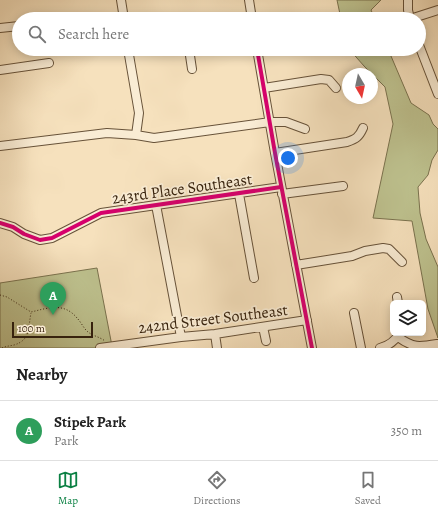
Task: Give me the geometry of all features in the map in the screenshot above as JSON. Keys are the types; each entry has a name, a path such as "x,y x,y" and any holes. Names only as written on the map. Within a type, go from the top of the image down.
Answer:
{"street":[{"path":"120,0 123,12"},
{"path":"249,0 251,12"},
{"path":"408,0 408,12"},
{"path":"426,14 438,10"},
{"path":"0,28 12,27"},
{"path":"129,56 138,113 136,135"},
{"path":"190,56 192,69"},
{"path":"258,56 312,348"},
{"path":"423,56 438,94"},
{"path":"0,70 49,63"},
{"path":"264,88 321,78 329,80 336,88"},
{"path":"0,146 107,133 154,138 270,122 286,122 305,129"},
{"path":"275,153 355,140 363,128"},
{"name":"243rd Place Southeast","path":"0,223 13,227 24,234 40,240 52,238 101,213 239,194 343,186"},
{"path":"239,194 254,278"},
{"path":"156,205 181,337"},
{"path":"296,265 352,256 365,251 385,248 389,249 402,262"},
{"path":"354,313 361,348"},
{"name":"242nd Street Southeast","path":"109,347 215,334 307,320"},
{"path":"263,327 266,341"},
{"path":"215,334 217,348"},
{"path":"380,348 386,347 398,336"},
{"path":"400,336 407,343 416,346 437,344"}],"path":[{"path":"0,295 7,297 31,312 51,307 59,307 72,312 87,331 92,335 103,339 109,347"},
{"path":"2,348 16,344 26,337 31,312"}],"green space":[{"path":"337,0 381,0 371,10 372,12 340,12"},
{"path":"355,56 391,56 411,103 429,115 433,124 438,129 438,150 432,160 428,175 418,187 420,213 426,239 438,267 438,338 428,309 412,221 373,218 393,124 385,87 378,80 378,68 366,68"},
{"path":"97,268 112,346 96,348 0,348 0,283"}],"cycle path":[{"path":"258,56 312,348"},
{"path":"0,223 13,227 24,234 40,240 52,238 101,213 281,187"}],"place":[{"name":"Stipek Park","path":"53,315"}]}
